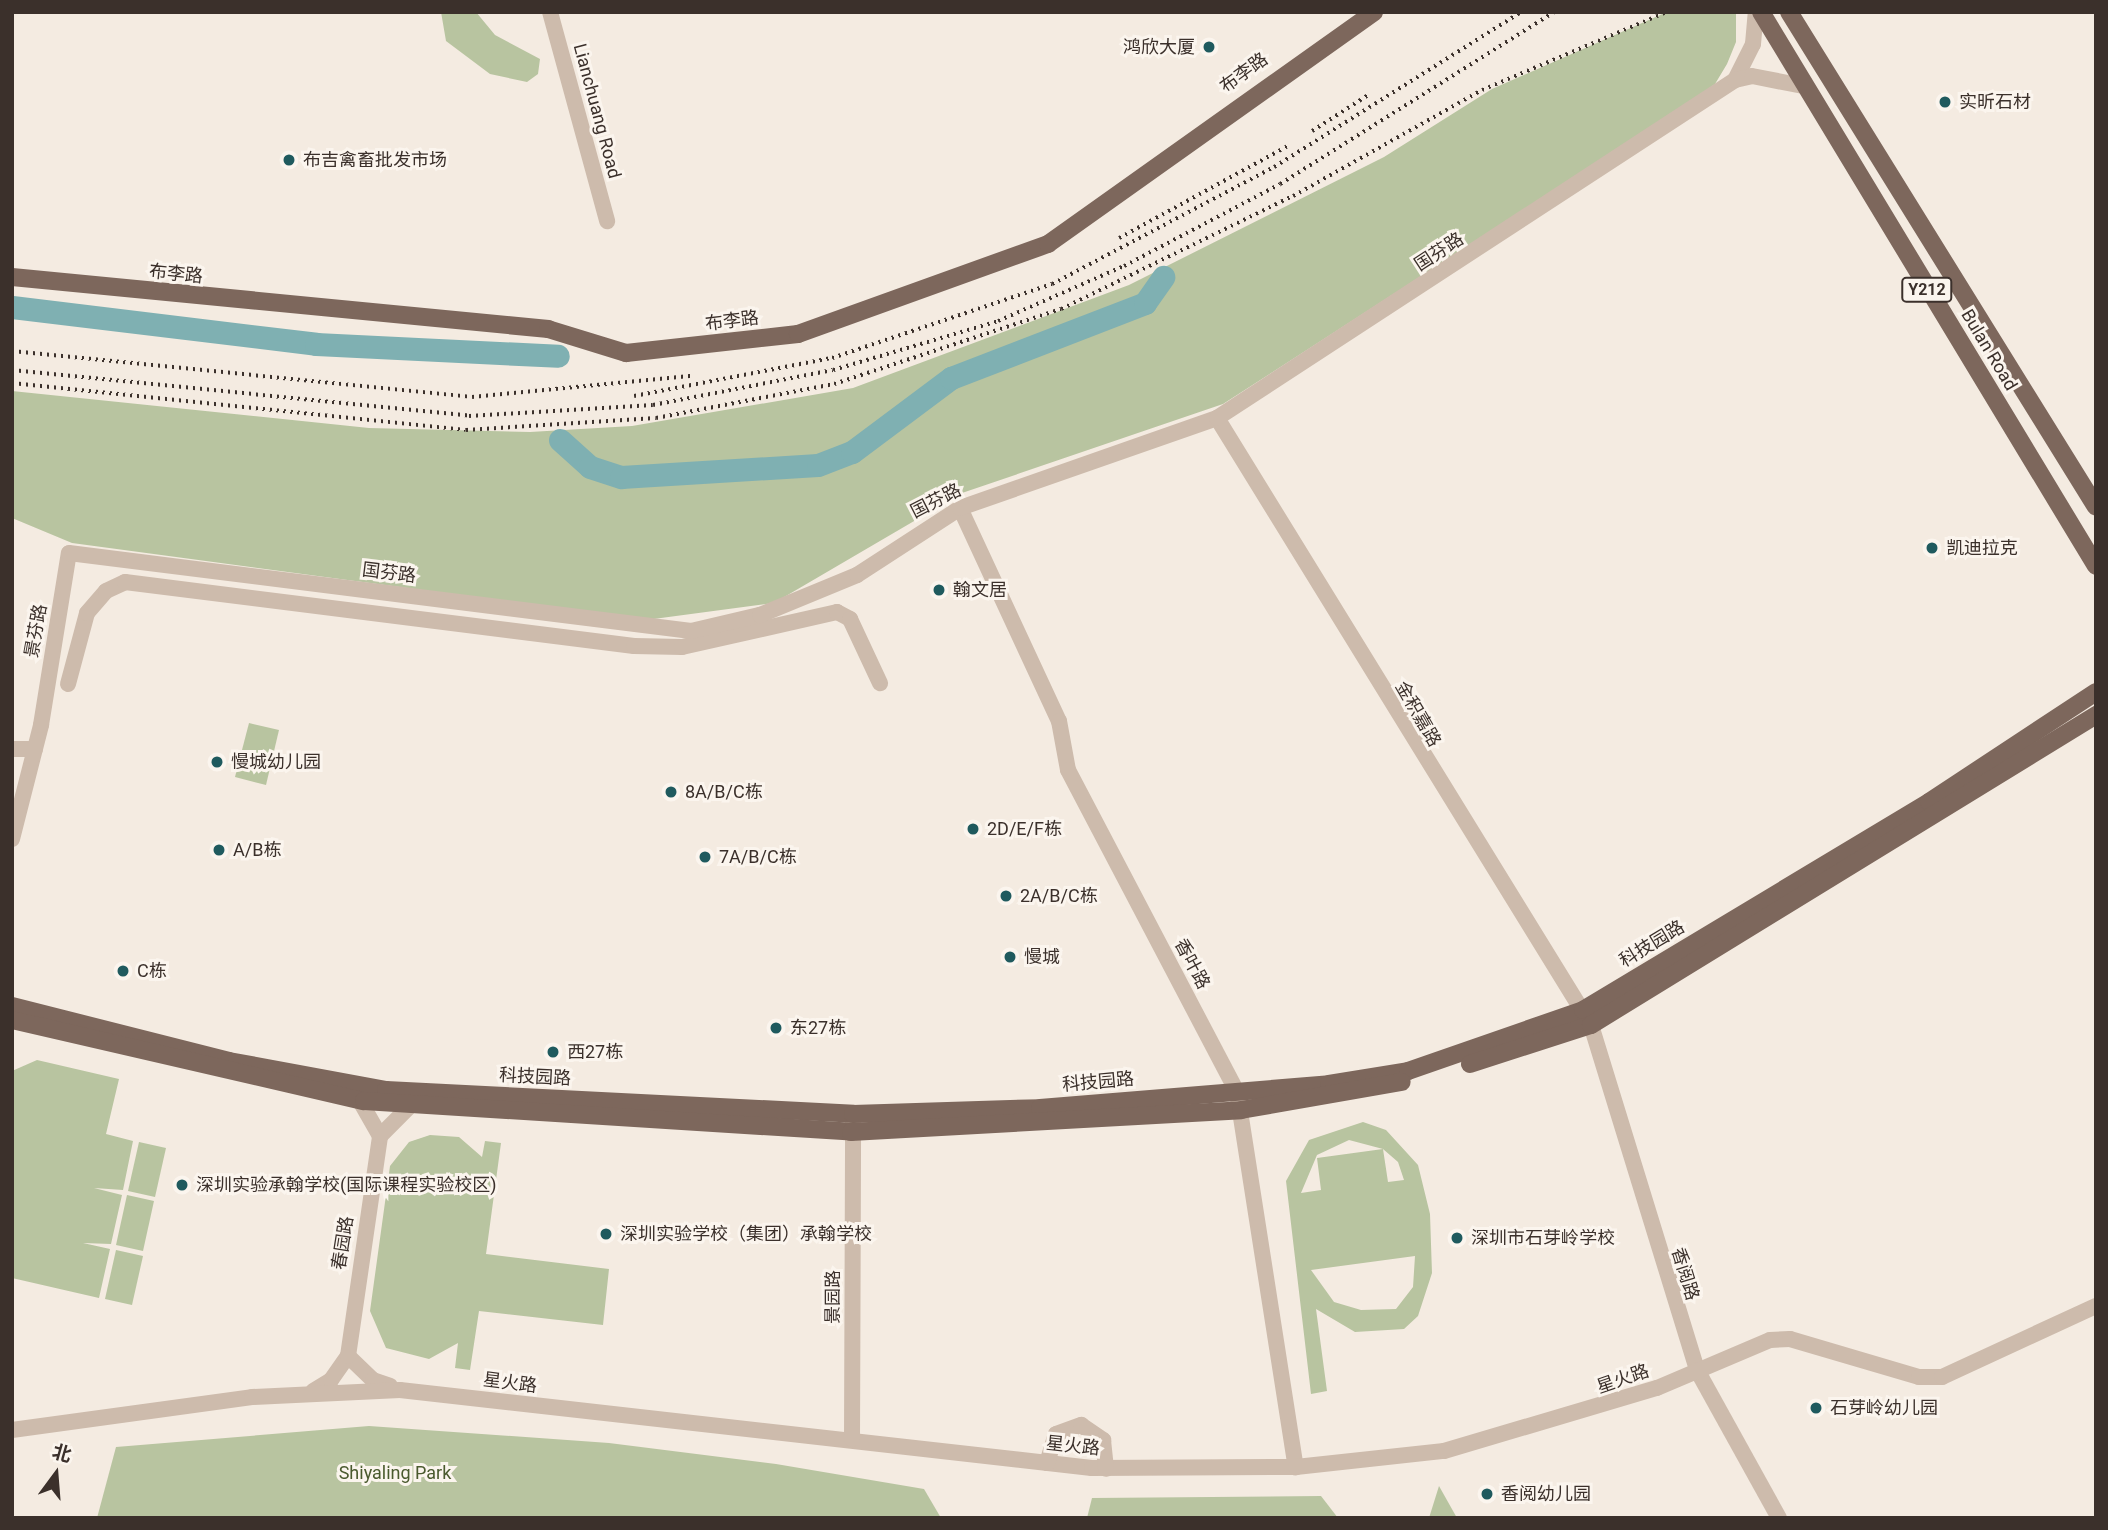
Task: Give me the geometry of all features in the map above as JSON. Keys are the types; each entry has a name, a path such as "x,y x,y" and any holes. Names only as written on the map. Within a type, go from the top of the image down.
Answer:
{"main road":[{"name":"布李路","path":"12,277 548,329 626,353 798,334 1048,244 1285,69 1374,12"},
{"name":"Bulan Road","path":"1758,12 2096,566"},
{"name":"Bulan Road","path":"1789,12 2096,507"},
{"name":"科技园路","path":"1587,1018 1929,802 2096,692"},
{"name":"科技园路","path":"12,1020 360,1101 411,1105 851,1132 1239,1101 1408,1071 1587,1018 2096,715"},
{"name":"科技园路","path":"12,1006 229,1061 386,1090 853,1114 1239,1101"}],"street":[{"name":"Lianchuang Road","path":"550,12 607,220"},
{"path":"1735,80 1753,44 1758,12"},
{"path":"1735,80 1752,76 1803,86"},
{"name":"国芬路","path":"69,553 691,631 803,601 857,575 960,508 1217,418 1735,80"},
{"name":"金积嘉路","path":"1217,418 1419,754 1587,1018"},
{"name":"香叶路","path":"960,508 1059,722 1068,770 1239,1101 1296,1467"},
{"name":"景芬路","path":"12,839 35,749 69,553"},
{"path":"68,684 88,613 106,591 125,582 635,646 715,641 837,611 850,619 880,683"},
{"path":"12,750 35,749"},
{"name":"香阅路","path":"1587,1018 1697,1370 1779,1518"},
{"path":"360,1101 380,1136 411,1105"},
{"name":"景园路","path":"852,1438 853,1114"},
{"name":"春园路","path":"348,1356 380,1136"},
{"name":"星火路","path":"12,1430 311,1392 400,1390 852,1438 1106,1469 1296,1467 1444,1451 1579,1415 1770,1340 1790,1339 1919,1377 1942,1377 2096,1306"},
{"path":"311,1392 331,1380 348,1356 373,1380 400,1390"},
{"path":"1047,1463 1056,1434 1081,1425 1103,1440 1106,1469"}],"green space":[{"path":"441,12 476,12 495,35 540,59 538,74 527,82 490,74 446,41"},
{"path":"1667,12 1736,12 1736,42 1727,64 1715,84 1685,106 1223,404 962,493 774,603 646,620 72,543 12,518 12,391 369,428 530,432 632,426 853,388 1129,285 1384,157 1492,89"},
{"path":"249,723 279,730 266,785 235,777"},
{"path":"37,1060 119,1079 106,1134 133,1141 123,1190 94,1188 122,1195 111,1244 83,1243 110,1249 99,1298 12,1278 12,1071"},
{"path":"1363,1122 1386,1130 1418,1165 1430,1214 1432,1273 1418,1316 1404,1329 1355,1332 1316,1309 1327,1391 1311,1394 1286,1181 1309,1140","holes":["1349,1140 1383,1149 1317,1158 1321,1190 1301,1193 1317,1155","1383,1149 1398,1162 1404,1180 1388,1182","1415,1256 1413,1287 1396,1309 1361,1310 1334,1302 1311,1270"]},
{"path":"430,1135 459,1137 482,1157 485,1141 501,1143 486,1254 609,1269 603,1325 479,1311 470,1370 455,1368 458,1343 429,1359 386,1348 370,1311 390,1166 409,1142"},
{"path":"139,1142 166,1148 155,1197 128,1191"},
{"path":"127,1195 154,1201 143,1251 116,1245"},
{"path":"116,1250 143,1256 132,1305 105,1299"},
{"name":"Shiyaling Park","path":"369,1426 609,1443 776,1464 924,1489 941,1518 97,1518 116,1447"},
{"path":"1439,1486 1457,1518 1429,1518"},
{"path":"1321,1496 1338,1518 1087,1518 1092,1498"}],"waterway":[{"path":"560,440 590,467 621,477 818,465 852,452 951,378 1145,303 1163,277"},
{"path":"12,307 316,344 558,356"}],"railway":[{"path":"634,396 832,358 1052,284 1274,167 1521,12"},
{"path":"12,370 469,416 653,405 833,370 998,321 1124,266 1280,184 1554,12"},
{"path":"12,383 466,430 656,418 834,384 1061,309 1293,196 1482,90 1667,12"},
{"path":"1312,131 1368,95"},
{"path":"1119,238 1288,146"},
{"path":"12,351 472,397 692,376"}],"place":[{"name":"鸿欣大厦","path":"1209,47"},
{"name":"实昕石材","path":"1945,102"},
{"name":"布吉禽畜批发市场","path":"289,160"},
{"name":"凯迪拉克","path":"1932,548"},
{"name":"翰文居","path":"939,590"},
{"name":"慢城幼儿园","path":"217,762"},
{"name":"8A/B/C栋","path":"671,792"},
{"name":"2D/E/F栋","path":"973,829"},
{"name":"A/B栋","path":"219,850"},
{"name":"7A/B/C栋","path":"705,857"},
{"name":"2A/B/C栋","path":"1006,896"},
{"name":"慢城","path":"1010,957"},
{"name":"C栋","path":"123,971"},
{"name":"东27栋","path":"776,1028"},
{"name":"西27栋","path":"553,1052"},
{"name":"深圳实验承翰学校(国际课程实验校区)","path":"182,1185"},
{"name":"深圳实验学校（集团）承翰学校","path":"606,1234"},
{"name":"深圳市石芽岭学校","path":"1457,1238"},
{"name":"石芽岭幼儿园","path":"1816,1408"},
{"name":"香阅幼儿园","path":"1487,1494"}]}
